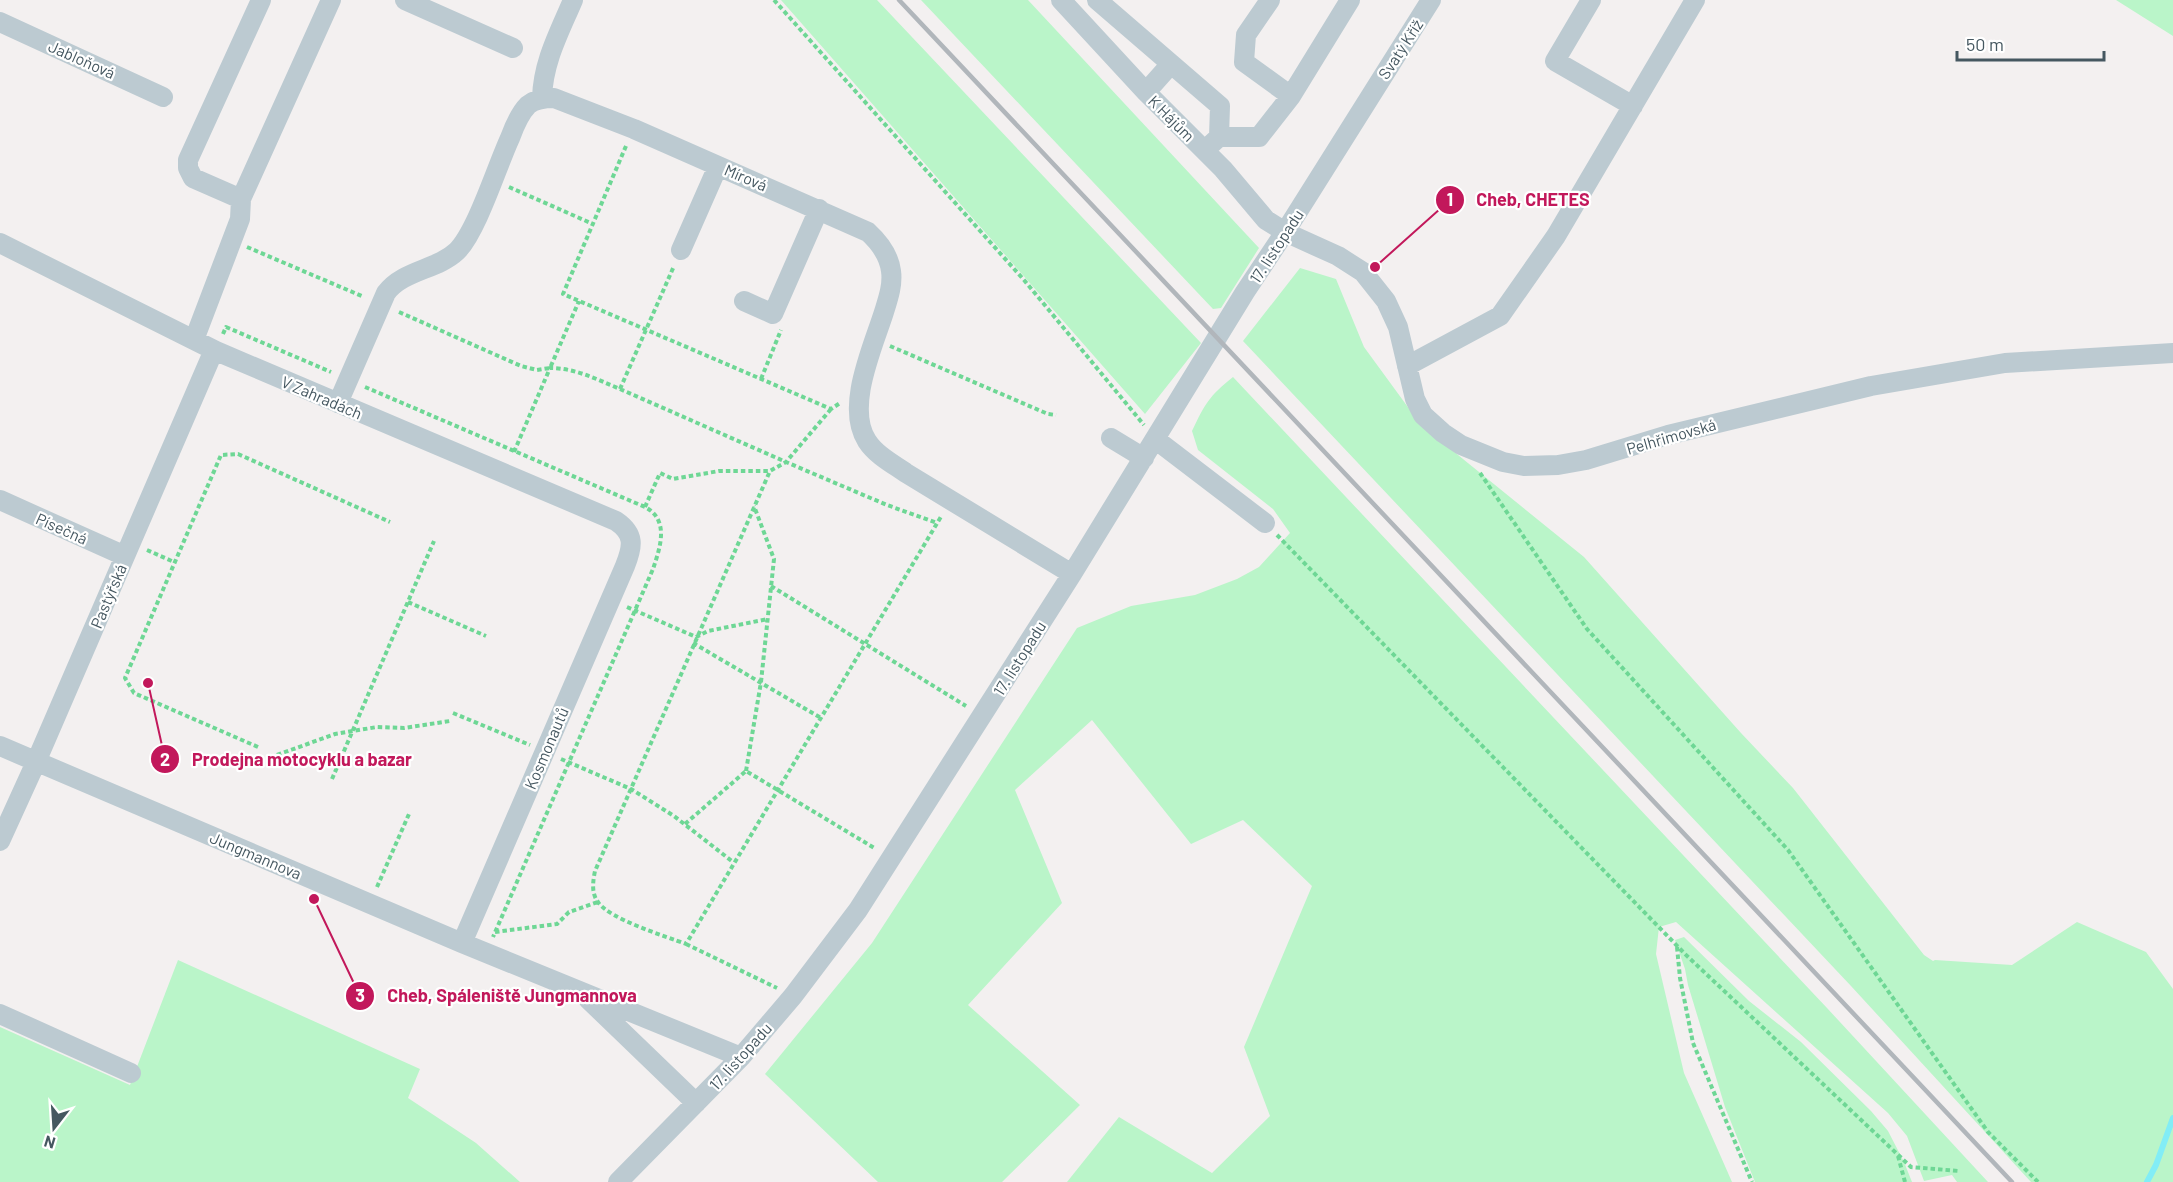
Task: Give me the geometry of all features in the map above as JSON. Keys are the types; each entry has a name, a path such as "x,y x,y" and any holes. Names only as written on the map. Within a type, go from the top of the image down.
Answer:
{"street":[{"path":"241,199 193,178 188,168 188,160 261,0"},
{"path":"194,340 240,219 241,199 331,0"},
{"path":"405,0 513,48"},
{"path":"338,404 386,293 396,282 456,252 471,230 522,115 528,105 542,98 543,79 548,59 573,0"},
{"path":"1098,0 1170,65 1220,106 1212,144 1259,137 1291,96 1350,0"},
{"path":"1270,0 1246,35 1244,62 1291,96"},
{"name":"Svatý Kříž","path":"1369,97 1431,0"},
{"path":"1591,0 1555,61 1633,106"},
{"path":"1407,366 1500,316 1556,236 1695,0"},
{"name":"K Hájům","path":"1073,4 1146,92 1212,144 1223,169 1266,220 1285,232"},
{"name":"Jabloňová","path":"0,22 163,97"},
{"path":"1146,92 1170,65"},
{"name":"17. listopadu","path":"618,1182 741,1057 832,947 892,859 1369,97"},
{"name":"Mírová","path":"542,98 554,98 569,103 634,129 819,208 868,232 880,243 891,272 891,284 860,389 858,415 868,442 881,456 906,473 1072,574"},
{"path":"681,250 718,165"},
{"path":"744,301 773,314 819,208"},
{"name":"Pelhřimovská","path":"1285,232 1338,256 1363,272 1386,301 1398,327 1415,399 1423,415 1461,445 1524,466 1558,465 1617,452 1668,435 1871,386 2005,363 2173,353"},
{"name":"V Zahradách","path":"0,243 215,350 616,521 626,528 631,540 630,552"},
{"name":"Pastýřská","path":"0,841 215,350"},
{"path":"1111,438 1144,458"},
{"path":"1155,439 1265,523"},
{"name":"Písečná","path":"0,500 128,549"},
{"name":"Kosmonautů","path":"462,943 630,552"},
{"name":"Jungmannova","path":"0,746 462,943 741,1057"},
{"name":"Jungmannova","path":"579,990 696,1103"},
{"path":"0,1014 131,1073"}],"path":[{"path":"774,0 1024,280 1155,439"},
{"path":"634,129 563,294 831,409"},
{"path":"492,180 592,224"},
{"path":"232,241 521,366 537,370 565,368 579,372 887,505 937,523"},
{"path":"620,389 681,250"},
{"path":"504,474 579,301"},
{"path":"215,350 226,327 645,507 652,511 659,521 662,534 653,569 486,953"},
{"path":"875,339 1048,414 1056,415"},
{"path":"645,507 660,473 673,479 719,471 770,471 786,462 831,409 860,389"},
{"path":"1461,445 1587,629 1788,850 1988,1132 2037,1182"},
{"path":"258,747 134,693 125,678 221,455 238,454 390,522"},
{"path":"770,471 595,871 592,890 598,903 612,915 686,944 793,996"},
{"path":"686,944 952,499"},
{"path":"684,824 746,771 761,682 774,559 753,506"},
{"path":"1265,523 1677,946 1898,1155 1911,1167 1959,1171"},
{"path":"332,779 434,541"},
{"path":"128,549 174,562"},
{"path":"771,586 982,716"},
{"path":"610,599 696,637 708,631 768,619"},
{"path":"408,602 486,636"},
{"path":"693,643 821,718"},
{"path":"453,713 631,789 684,824 733,862"},
{"path":"276,755 335,734 377,727 404,728 450,721"},
{"path":"746,771 892,859"},
{"path":"369,903 409,814"},
{"path":"495,932 556,924 569,912 598,903"},
{"path":"1677,946 1680,978 1692,1043 1752,1182"},
{"path":"1898,1155 1905,1182"}],"green space":[{"path":"781,0 877,0 1201,343 1145,414"},
{"path":"921,0 1028,0 1259,248 1221,308 1213,309"},
{"path":"2116,0 2173,0 2173,36"},
{"path":"1300,268 1336,279 1364,347 1421,425 1584,557 1793,788 1924,955 1933,961 2012,965 2077,922 2146,952 2173,989 2173,1182 2031,1182 1851,986 1243,341"},
{"path":"1233,377 1988,1182 1957,1182 1952,1175 1924,1181 1907,1136 1888,1113 1676,922 1659,927 1656,954 1684,1073 1732,1182 1067,1182 1119,1117 1212,1173 1270,1116 1244,1047 1312,886 1243,820 1191,844 1092,720 1015,790 1062,903 968,1005 1080,1105 1002,1182 878,1182 765,1074 872,943 1077,628 1131,606 1195,595 1237,579 1259,567 1290,533 1273,509 1198,450 1192,431 1208,401"},
{"path":"1684,937 1749,1001 1801,1042 1871,1111 1888,1131 1912,1182 1755,1182 1725,1107 1688,985 1675,940"},
{"path":"178,960 420,1069 408,1098 476,1143 520,1182 0,1182 0,1027 130,1085"}],"waterway":[{"path":"2147,1182 2156,1165 2173,1118"}],"railway":[{"path":"899,0 2012,1182"}],"place":[{"name":"Cheb, CHETES","path":"1375,267"},
{"name":"Prodejna motocyklu a bazar","path":"148,683"},
{"name":"Cheb, Spáleniště Jungmannova","path":"314,899"}]}
